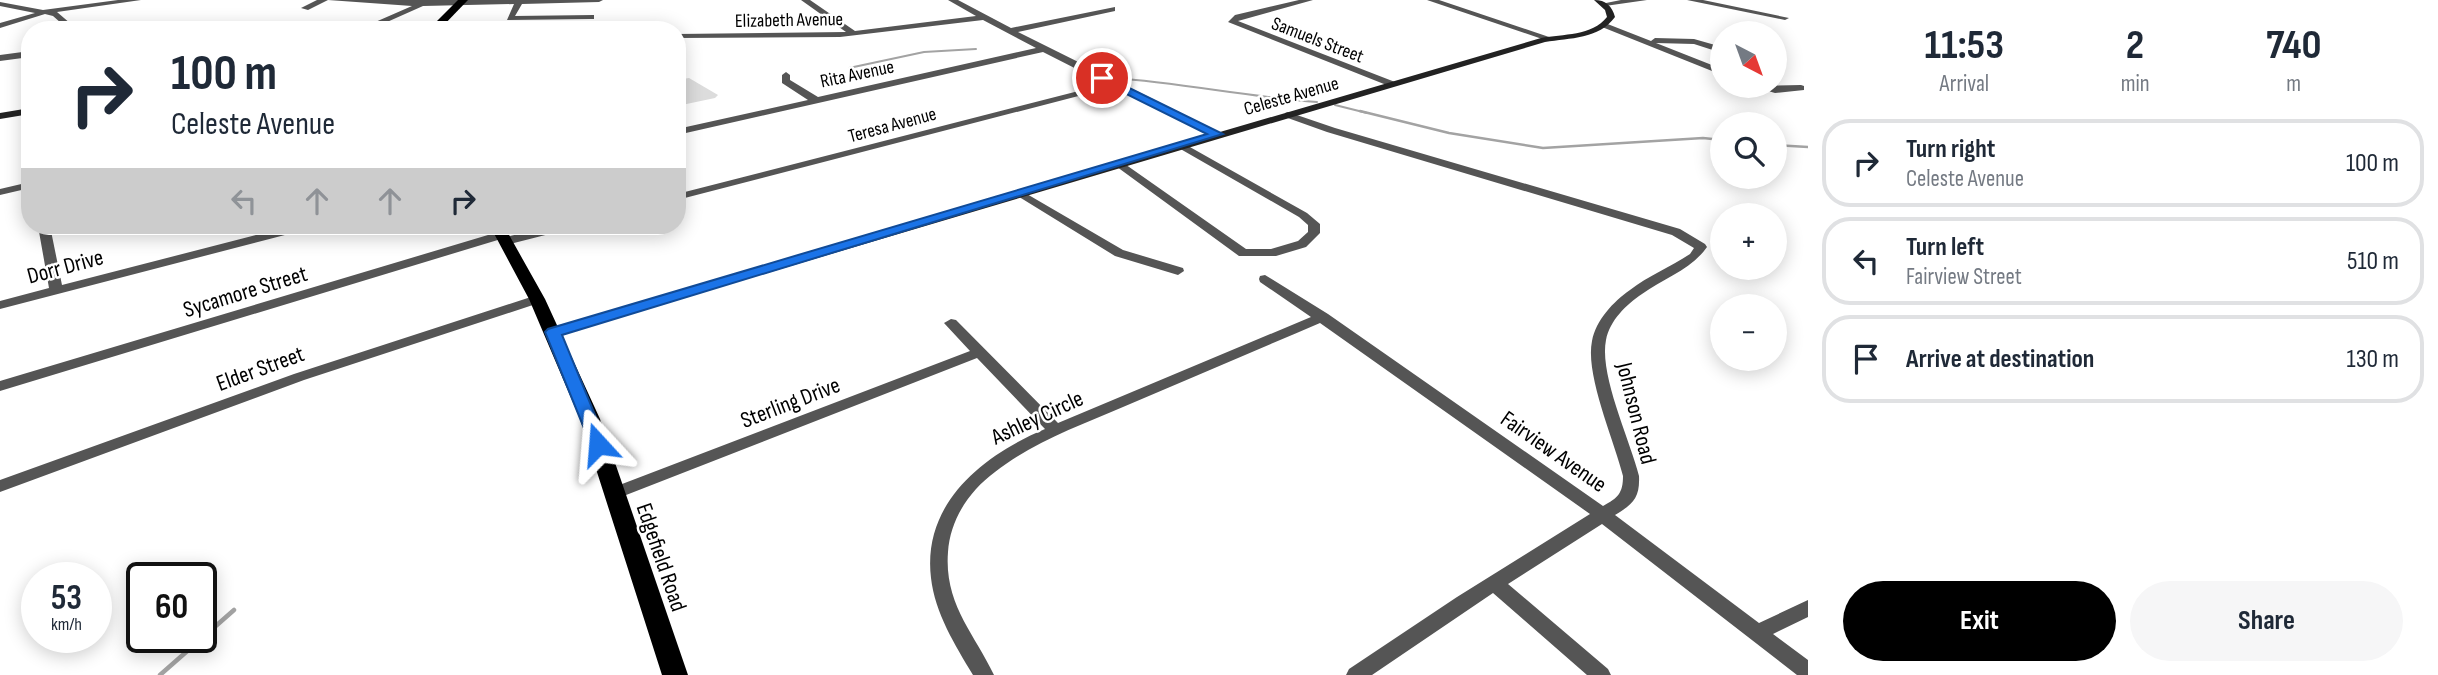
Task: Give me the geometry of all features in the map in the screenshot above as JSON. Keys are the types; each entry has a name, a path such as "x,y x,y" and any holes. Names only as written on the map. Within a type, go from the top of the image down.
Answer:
{"main road":[{"path":"442,21 461,2"},
{"name":"Edgefield Road","path":"503,235 553,332 590,419 676,675"}],"street":[{"path":"0,26 47,12 137,0"},
{"path":"305,8 324,0"},
{"path":"331,0 423,4 599,0"},
{"path":"805,0 855,34"},
{"path":"952,0 1218,134"},
{"name":"Samuels Street","path":"1309,0 1238,17 1232,19 1232,22 1392,84"},
{"path":"1431,0 1551,38"},
{"path":"1601,2 1643,0"},
{"path":"1691,0 1785,18"},
{"path":"519,2 510,18 591,17"},
{"path":"1601,2 1611,14 1605,25 1710,67"},
{"path":"0,4 47,12 60,16 65,21"},
{"path":"382,21 423,4"},
{"path":"1010,31 1112,9"},
{"name":"Elizabeth Avenue","path":"686,36 855,34 984,17"},
{"name":"Celeste Avenue","path":"553,332 1218,134 1551,38 1605,25"},
{"path":"1621,32 1662,42 1694,42 1710,47"},
{"name":"Rita Avenue","path":"686,130 1045,49"},
{"path":"0,58 21,55"},
{"path":"786,75 785,81 815,100"},
{"name":"Teresa Avenue","path":"686,195 1115,84"},
{"path":"1787,89 1801,88"},
{"path":"0,118 21,114"},
{"name":"Johnson Road","path":"1287,115 1676,232 1701,247 1694,257 1634,293 1616,309 1602,331 1598,350 1602,372 1626,457 1631,488 1625,501 1494,583 1356,675"},
{"path":"1118,164 1243,253 1272,253 1302,244 1314,233 1314,224 1303,215 1181,145"},
{"path":"0,192 21,187"},
{"path":"1020,193 1119,253 1178,271"},
{"path":"46,235 56,289"},
{"name":"Dorr Drive","path":"0,305 269,235"},
{"name":"Sycamore Street","path":"0,386 499,235"},
{"name":"Fairview Avenue","path":"1265,279 1604,516 1808,672"},
{"name":"Elder Street","path":"0,486 310,374 537,299"},
{"name":"Ashley Circle","path":"984,675 956,629 942,591 939,545 943,526 956,500 982,471 1009,452 1055,430 1323,317"},
{"path":"951,323 1055,430"},
{"name":"Sterling Drive","path":"615,493 981,352"},
{"path":"1494,583 1601,675"},
{"path":"1757,633 1808,608"}],"shaded area":[{"path":"686,78 689,78 718,95 686,104"}],"waterway":[{"path":"849,68 924,52 976,49"},
{"path":"1114,78 1317,102"},
{"path":"1335,105 1367,113"},
{"path":"1360,111 1449,133 1543,148 1710,139"},
{"path":"1787,146 1808,147"},
{"path":"160,675 234,610"}],"route":[{"path":"598,444 553,332 1218,134 1102,78"}]}
